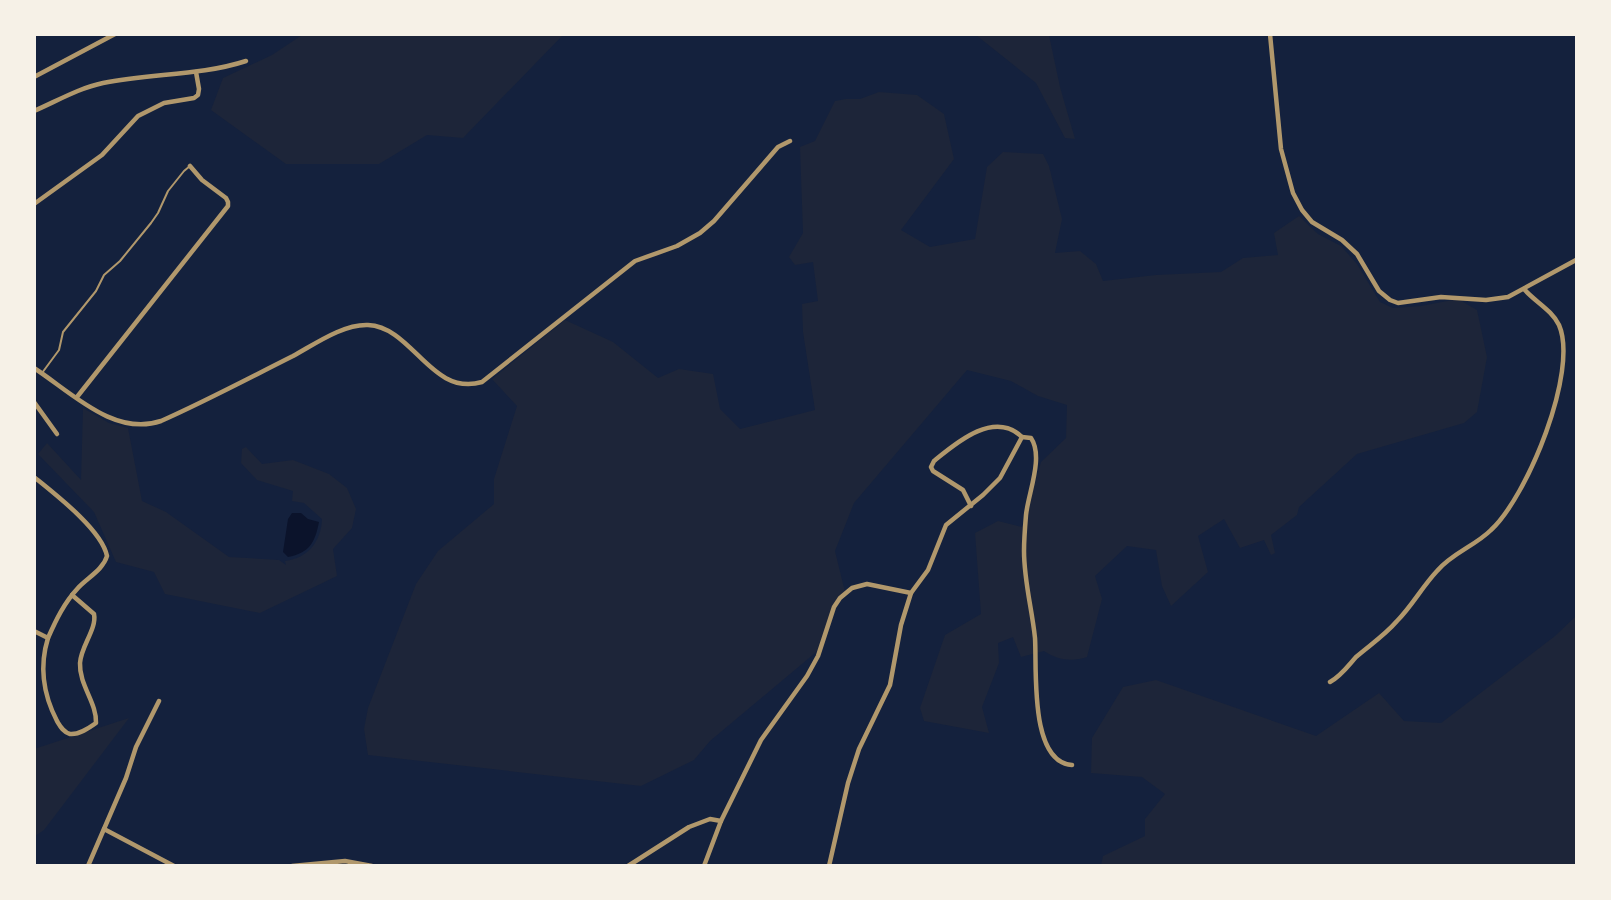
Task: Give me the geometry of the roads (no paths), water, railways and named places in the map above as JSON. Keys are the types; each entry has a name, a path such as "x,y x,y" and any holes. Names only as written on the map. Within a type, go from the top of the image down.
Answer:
{"street":[{"path":"34,77 115,34"},
{"path":"1270,34 1281,149 1293,193 1312,222 1342,240 1357,254 1379,291 1390,300 1398,303 1441,297 1493,299 1508,297 1576,260"},
{"path":"34,111 69,95 104,83 196,72 228,67 246,61"},
{"path":"34,204 102,155 138,116 164,103 194,98 198,95 196,72"},
{"path":"34,368 106,417 130,424 153,424 338,333 354,326 364,325 380,327 393,334 448,380 468,384 482,382 635,261 677,246 700,233 714,221 778,147 790,141"},
{"path":"77,397 228,206 226,198 202,180 190,166"},
{"path":"1330,682 1397,622 1441,566 1491,531 1516,499 1529,476 1562,379 1564,352 1562,336 1555,318 1524,289"},
{"path":"34,402 57,434"},
{"path":"971,506 963,490 933,471 931,467 934,461 964,438 985,429 1001,426 1017,432 1022,437 1030,438 1035,449 1034,477 1026,513 1024,552 1035,640 1039,719 1052,755 1062,763 1072,765"},
{"path":"828,866 848,783 859,749 890,685 901,626 911,594 928,570 946,525 971,506 1000,478 1022,437"},
{"path":"34,477 80,516 106,551 106,560 102,566 72,595 58,615 43,652 48,699 60,727 66,733 73,734 88,729 96,723 96,715 83,686 80,665 83,646 96,621 94,614 72,595"},
{"path":"704,866 721,821 761,740 807,676 818,656 834,607 840,598 852,588 867,584 911,594"},
{"path":"34,631 48,638"},
{"path":"88,866 126,778 136,747 159,701"},
{"path":"628,866 689,827 710,819 721,821"},
{"path":"104,829 174,866"},
{"path":"292,866 345,861 372,866"}],"lane":[{"path":"42,373 59,350 63,332 96,291 104,274 120,261 151,223 168,191 190,166"}]}
